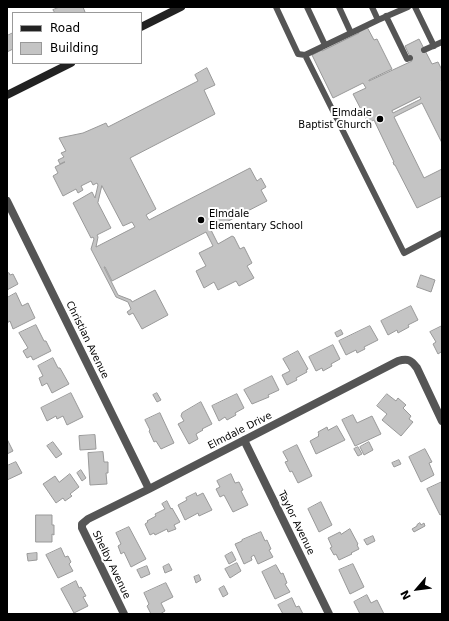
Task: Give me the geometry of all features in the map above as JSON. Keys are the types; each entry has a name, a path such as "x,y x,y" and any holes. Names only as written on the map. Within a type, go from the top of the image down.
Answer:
{"street":[{"path":"142,26 181,7"},
{"path":"7,95 69,64"},
{"name":"Christian Avenue","path":"7,201 149,489"},
{"name":"Elmdale Drive","path":"82,524 88,518 149,489 403,360 408,360 417,368 442,421"},
{"name":"Taylor Avenue","path":"244,440 329,614"},
{"name":"Shelby Avenue","path":"82,524 82,528 124,614"}],"lane":[{"path":"276,7 298,54 305,55 406,7"},
{"path":"307,7 325,45"},
{"path":"339,7 351,33"},
{"path":"372,7 378,20"},
{"path":"415,7 434,46"},
{"path":"386,16 408,58"},
{"path":"424,50 442,42"},
{"path":"305,55 404,253 442,234"}],"building":[{"path":"60,7 83,7 85,12 54,12 53,10"},
{"name":"Elmdale Baptist Church","path":"367,27 374,40 377,39 392,69 369,81 412,61 405,46 419,39 432,64 438,62 442,70 442,143 422,103 394,117 424,178 442,169 442,196 417,208 394,165 394,162 374,120 368,123 353,94 366,88 363,83 333,98 312,55 359,33 358,31","holes":["420,97 421,99 393,113 392,111"]},
{"path":"12,34 12,50 7,52 7,36"},
{"path":"207,68 215,85 204,90 215,114 130,158 156,209 146,215 149,220 250,168 257,181 261,178 266,187 261,190 267,201 211,230 218,244 232,236 240,249 244,247 252,263 247,266 254,278 239,286 236,281 218,290 214,282 204,288 196,271 206,266 199,253 213,246 206,232 112,281 104,267 118,295 131,300 132,302 155,290 168,315 142,329 133,313 129,315 127,312 131,309 128,302 116,297 91,249 94,239 93,237 91,238 73,203 92,192 95,198 98,185 97,183 93,185 91,181 81,186 83,190 78,193 76,189 63,196 53,176 58,173 55,167 65,162 60,164 58,160 64,157 61,153 66,151 59,138 83,133 106,123 108,127 198,81 195,75","holes":["102,186 123,226 132,222 135,227 96,247 97,235 111,228 98,203"]},
{"path":"9,273 10,275 13,274 18,284 7,290 7,274"},
{"path":"421,275 435,280 431,292 417,287"},
{"path":"16,293 22,306 28,303 35,318 13,329 10,321 7,323 7,298"},
{"path":"411,306 418,320 408,325 409,327 398,333 397,330 388,335 381,321"},
{"path":"36,325 51,351 33,360 31,356 27,358 23,351 28,348 19,333"},
{"path":"370,326 378,340 364,347 365,349 357,353 356,350 346,355 339,341"},
{"path":"442,326 442,353 441,352 438,354 433,344 436,342 430,332"},
{"path":"341,330 343,334 337,337 335,333"},
{"path":"333,345 340,359 323,371 322,368 316,371 309,357"},
{"path":"298,351 308,369 306,370 307,372 296,378 297,380 287,385 282,375 290,371 283,359"},
{"path":"53,358 69,384 52,393 47,383 42,386 39,378 43,376 38,366"},
{"path":"272,376 279,390 268,395 269,397 252,404 244,390"},
{"path":"71,393 83,417 67,425 63,416 57,419 56,416 47,421 41,408"},
{"path":"157,393 161,400 157,402 153,395"},
{"path":"237,394 244,408 227,420 225,417 219,421 212,406"},
{"path":"387,394 396,401 398,398 406,405 403,408 411,416 409,419 413,422 401,436 382,420 387,414 377,406"},
{"path":"201,402 212,424 196,434 198,439 189,444 178,424 184,421 181,416 182,413"},
{"path":"160,413 174,443 161,449 156,441 154,442 145,420"},
{"path":"353,415 357,423 372,416 381,434 355,446 342,420"},
{"path":"337,426 345,440 316,454 310,441 319,436 318,432 327,427 328,430"},
{"path":"95,435 96,449 80,450 79,436"},
{"path":"7,439 13,451 7,454"},
{"path":"53,442 62,454 56,458 47,446"},
{"path":"369,442 373,450 364,455 360,447"},
{"path":"297,445 312,476 298,483 292,471 290,472 285,462 288,461 283,452"},
{"path":"358,447 362,454 358,456 354,449"},
{"path":"425,449 432,462 429,463 434,475 421,482 409,457"},
{"path":"103,452 104,462 108,462 108,473 106,473 107,484 90,485 88,453"},
{"path":"399,460 401,464 394,467 392,463"},
{"path":"16,462 22,473 7,480 7,466"},
{"path":"81,470 86,478 82,481 77,473"},
{"path":"70,474 79,487 70,494 72,496 65,501 63,498 56,503 43,484 55,476 59,482"},
{"path":"231,474 235,483 239,482 243,490 241,491 248,505 233,512 224,495 220,497 216,489 220,487 217,481"},
{"path":"442,482 442,514 440,515 427,489"},
{"path":"196,493 197,496 203,493 212,510 199,516 198,513 185,520 178,505 187,500 186,498"},
{"path":"167,501 180,522 174,525 176,529 168,532 167,529 155,535 154,533 150,535 145,524 148,522 147,521 156,516 155,514 165,509 162,504"},
{"path":"321,502 332,525 319,532 308,509"},
{"path":"36,515 52,515 54,535 52,534 52,542 36,542"},
{"path":"420,523 421,525 424,523 425,526 414,532 412,529"},
{"path":"129,527 146,559 131,567 124,552 121,554 118,546 121,544 116,533"},
{"path":"350,529 359,549 339,560 330,548 332,547 328,538 340,532 341,534"},
{"path":"261,532 265,541 267,540 271,549 269,550 273,557 258,564 254,555 251,557 252,560 244,564 235,544"},
{"path":"373,536 375,541 367,545 364,540"},
{"path":"61,548 65,557 68,556 71,562 69,564 73,571 58,578 46,555"},
{"path":"232,552 236,560 229,564 225,556"},
{"path":"37,553 37,560 28,561 27,554"},
{"path":"237,563 241,571 230,578 225,569"},
{"path":"169,564 172,570 165,573 163,567"},
{"path":"353,564 364,587 350,594 339,570"},
{"path":"276,565 281,574 283,573 287,583 285,584 290,592 275,599 262,572"},
{"path":"147,566 150,574 141,578 137,570"},
{"path":"199,575 201,580 196,583 194,577"},
{"path":"76,581 79,588 81,587 86,596 83,597 88,606 74,613 61,589"},
{"path":"166,583 173,597 161,603 165,611 160,614 151,614 147,606 149,604 144,593"},
{"path":"224,586 228,594 223,597 219,589"},
{"path":"367,595 371,603 377,600 384,614 360,614 354,602"},
{"path":"292,598 296,607 299,606 303,614 283,614 278,605"}],"place":[{"name":"Elmdale Baptist Church","path":"380,119"},
{"name":"Elmdale Elementary School","path":"201,220"}]}
